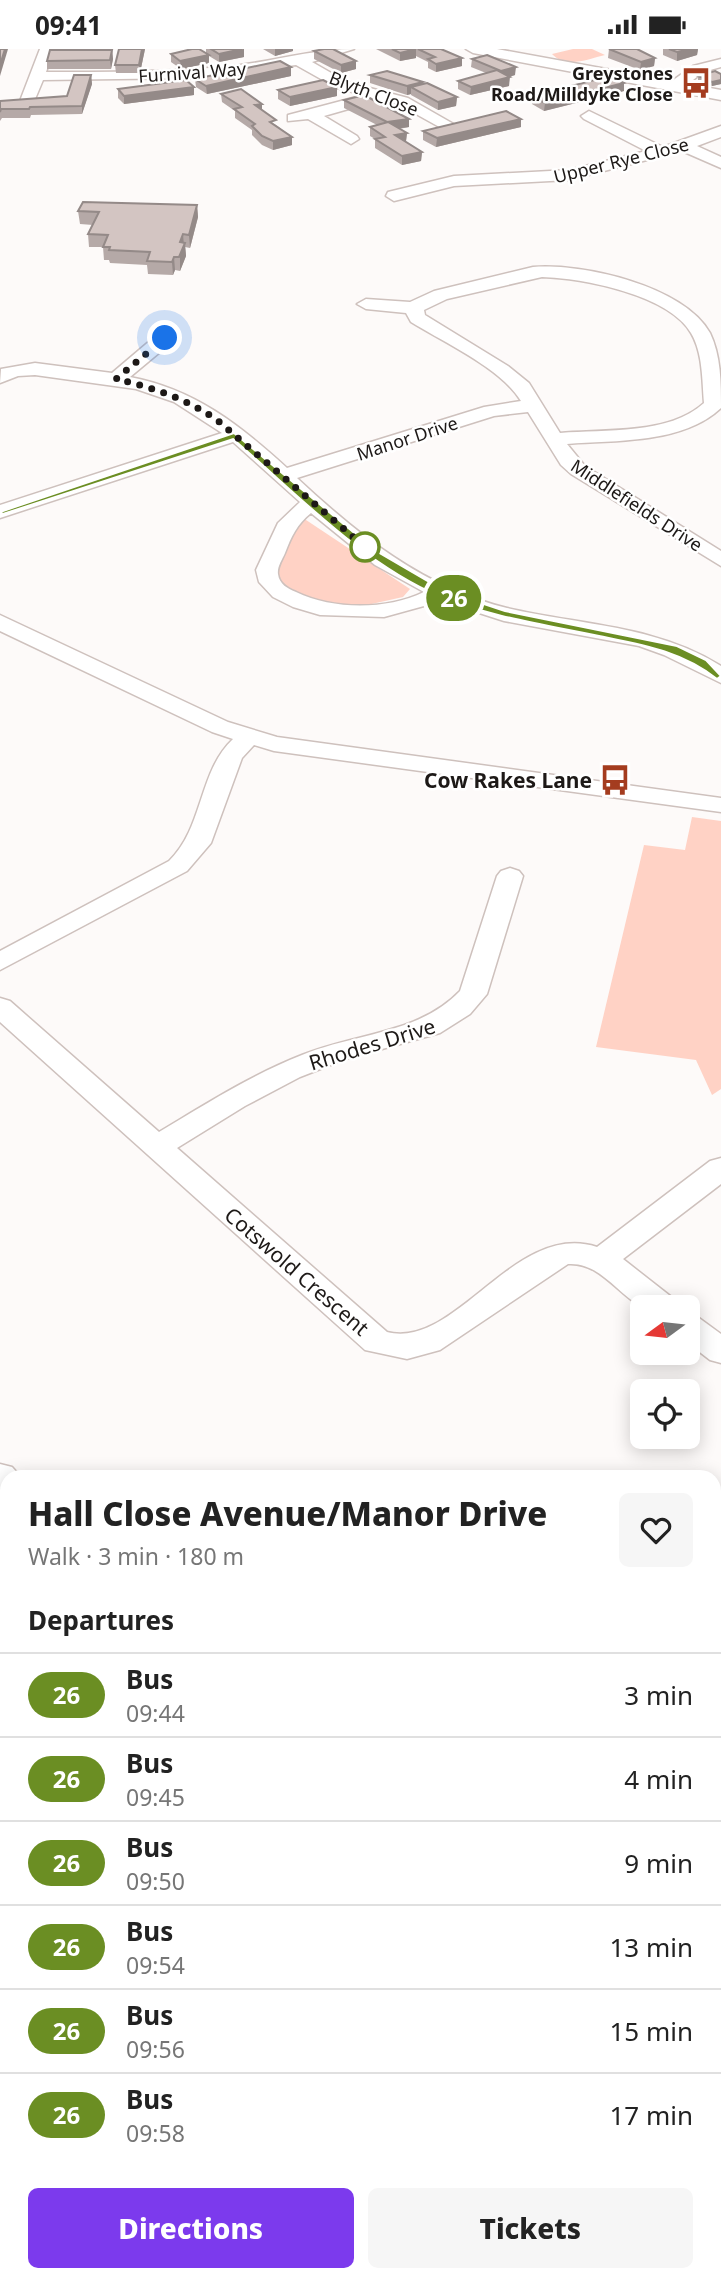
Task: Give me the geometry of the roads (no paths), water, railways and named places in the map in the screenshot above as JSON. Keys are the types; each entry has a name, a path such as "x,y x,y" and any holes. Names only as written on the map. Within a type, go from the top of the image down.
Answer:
{"street":[{"path":"28,101 47,49"},
{"name":"Furnival Way","path":"36,76 176,76 298,60 347,49"},
{"path":"473,49 721,96"},
{"name":"Blyth Close","path":"298,60 342,85 403,101 449,126"},
{"path":"677,86 698,69 721,62"},
{"path":"293,118 358,104 378,95"},
{"path":"310,114 351,139"},
{"path":"589,116 661,152"},
{"name":"Upper Rye Close","path":"412,207 394,196 454,181 569,174 684,146 721,131"},
{"path":"684,146 721,163"},
{"path":"366,304 414,308 430,298 521,275 566,272 644,294 684,315 696,327 704,340 714,404 709,411 677,425 554,439"},
{"name":"Middlefields Drive","path":"414,308 417,318 501,370 522,387 568,461 578,470 721,560"},
{"path":"116,379 165,338"},
{"path":"0,377 8,372 23,370 116,379 160,390 194,405 234,435 372,553 442,593 503,614 674,649 702,662 721,677"},
{"name":"Manor Drive","path":"282,476 491,411 534,405"},
{"path":"0,512 234,435"},
{"path":"312,504 291,517 267,571 267,579 278,592 306,607 345,612 419,603 442,593"},
{"path":"0,622 219,727 249,737 305,750 721,805"},
{"path":"0,962 178,866 193,854 230,758 249,737"},
{"name":"Rhodes Drive","path":"157,1147 284,1073 343,1050 419,1032 453,1016 473,993 510,876"},
{"name":"Cotswold Crescent","path":"0,1007 376,1341 397,1348 416,1348 437,1338 552,1257 583,1253 600,1261 647,1295"},
{"path":"600,1261 721,1168"},
{"path":"700,1335 721,1351"}],"place":[{"name":"Greystones Road/Milldyke Close","path":"696,83"},
{"name":"Cow Rakes Lane","path":"615,780"}]}
